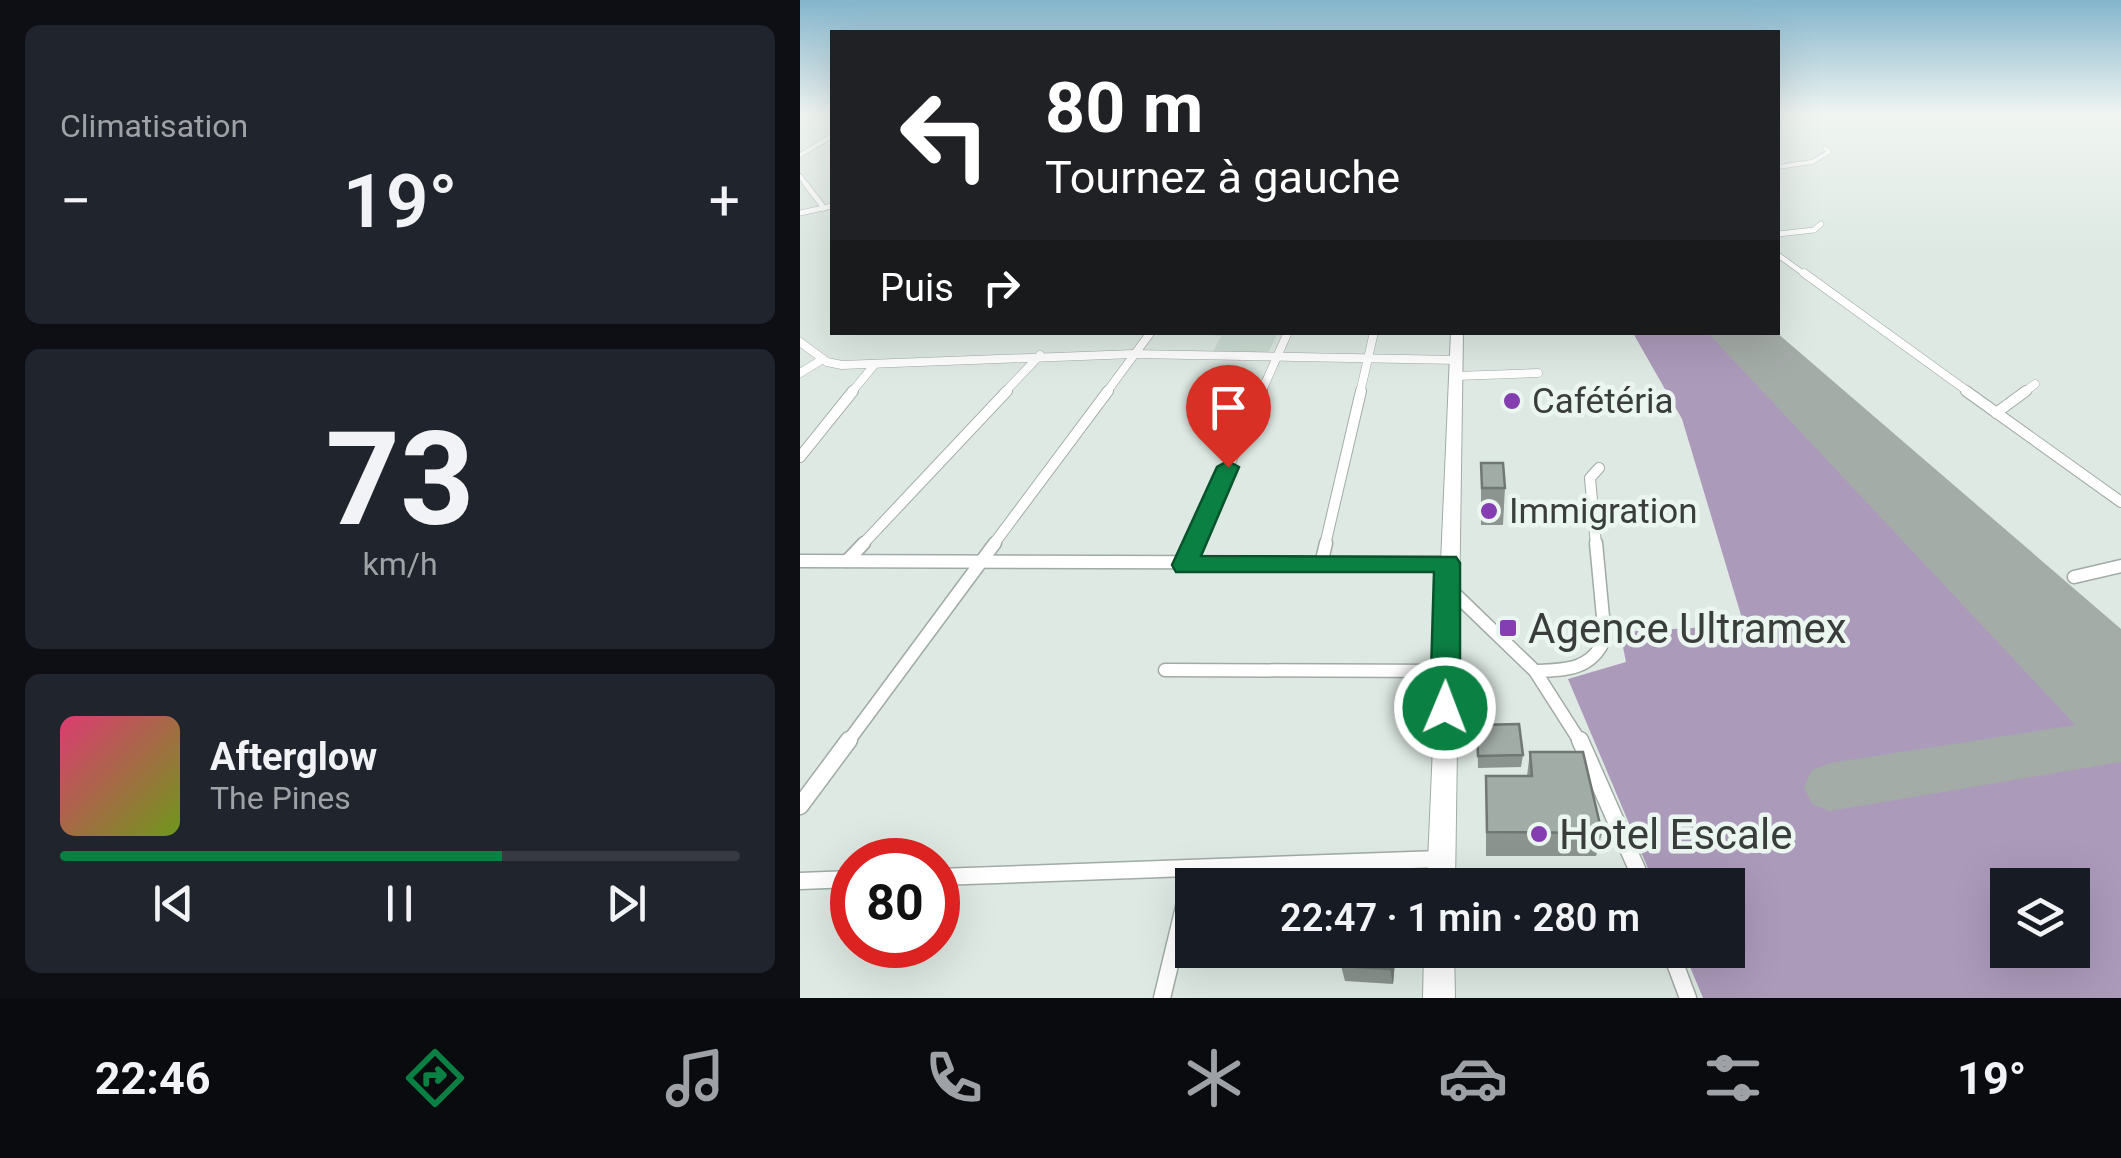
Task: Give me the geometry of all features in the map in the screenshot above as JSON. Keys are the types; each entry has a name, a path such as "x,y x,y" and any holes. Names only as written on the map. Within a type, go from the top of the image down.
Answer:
{"highway":[{"path":"1441,868 1447,563 1458,335"},
{"path":"1439,998 1440,968"}],"street":[{"path":"1780,168 1812,162"},
{"path":"800,176 814,189 824,208"},
{"path":"800,213 830,206"},
{"path":"1780,234 1814,230 1821,224"},
{"path":"1780,256 2121,502"},
{"path":"800,806 1149,335"},
{"path":"1184,565 1287,335"},
{"path":"1321,564 1373,335"},
{"path":"800,342 833,364 1134,354 1368,358 1538,373"},
{"path":"846,561 1040,355"},
{"path":"800,373 823,359"},
{"path":"800,457 874,364"},
{"path":"1996,413 2035,384"},
{"path":"1535,671 1577,668 1592,663 1600,654 1605,638 1590,478 1599,468"},
{"path":"800,561 975,565 1447,563"},
{"path":"2074,576 2121,566"},
{"path":"1447,587 1535,671 1574,726 1637,868"},
{"path":"1166,670 1446,671"},
{"path":"1237,868 1441,859"},
{"path":"960,876 1175,870"},
{"path":"800,880 830,879"},
{"path":"1162,998 1175,943"},
{"path":"1677,968 1688,998"}],"shaded area":[{"path":"1206,335 1277,335 1268,353 1213,352 1221,336"},
{"path":"1634,335 1775,335 2121,646 2121,998 1703,998 1690,968 1745,968 1745,868 1648,868 1568,679 1626,662 1620,632 1744,625 1682,419"}],"building":[{"path":"1481,463 1503,463 1505,488 1482,488"},
{"path":"1519,724 1523,755 1478,756 1477,725"},
{"name":"Hotel Escale","path":"1530,752 1583,752 1602,833 1487,832 1486,776 1532,776"}],"taxiway":[{"path":"1830,787 2121,740"}],"runway":[{"path":"1741,335 2121,697"}],"place":[{"name":"Cafétéria","path":"1512,401"},
{"name":"Immigration","path":"1489,511"},
{"name":"Agence Ultramex","path":"1508,628"},
{"name":"Hotel Escale","path":"1539,834"}],"route":[{"path":"1228,467 1184,565 1447,563 1445,708"}]}
